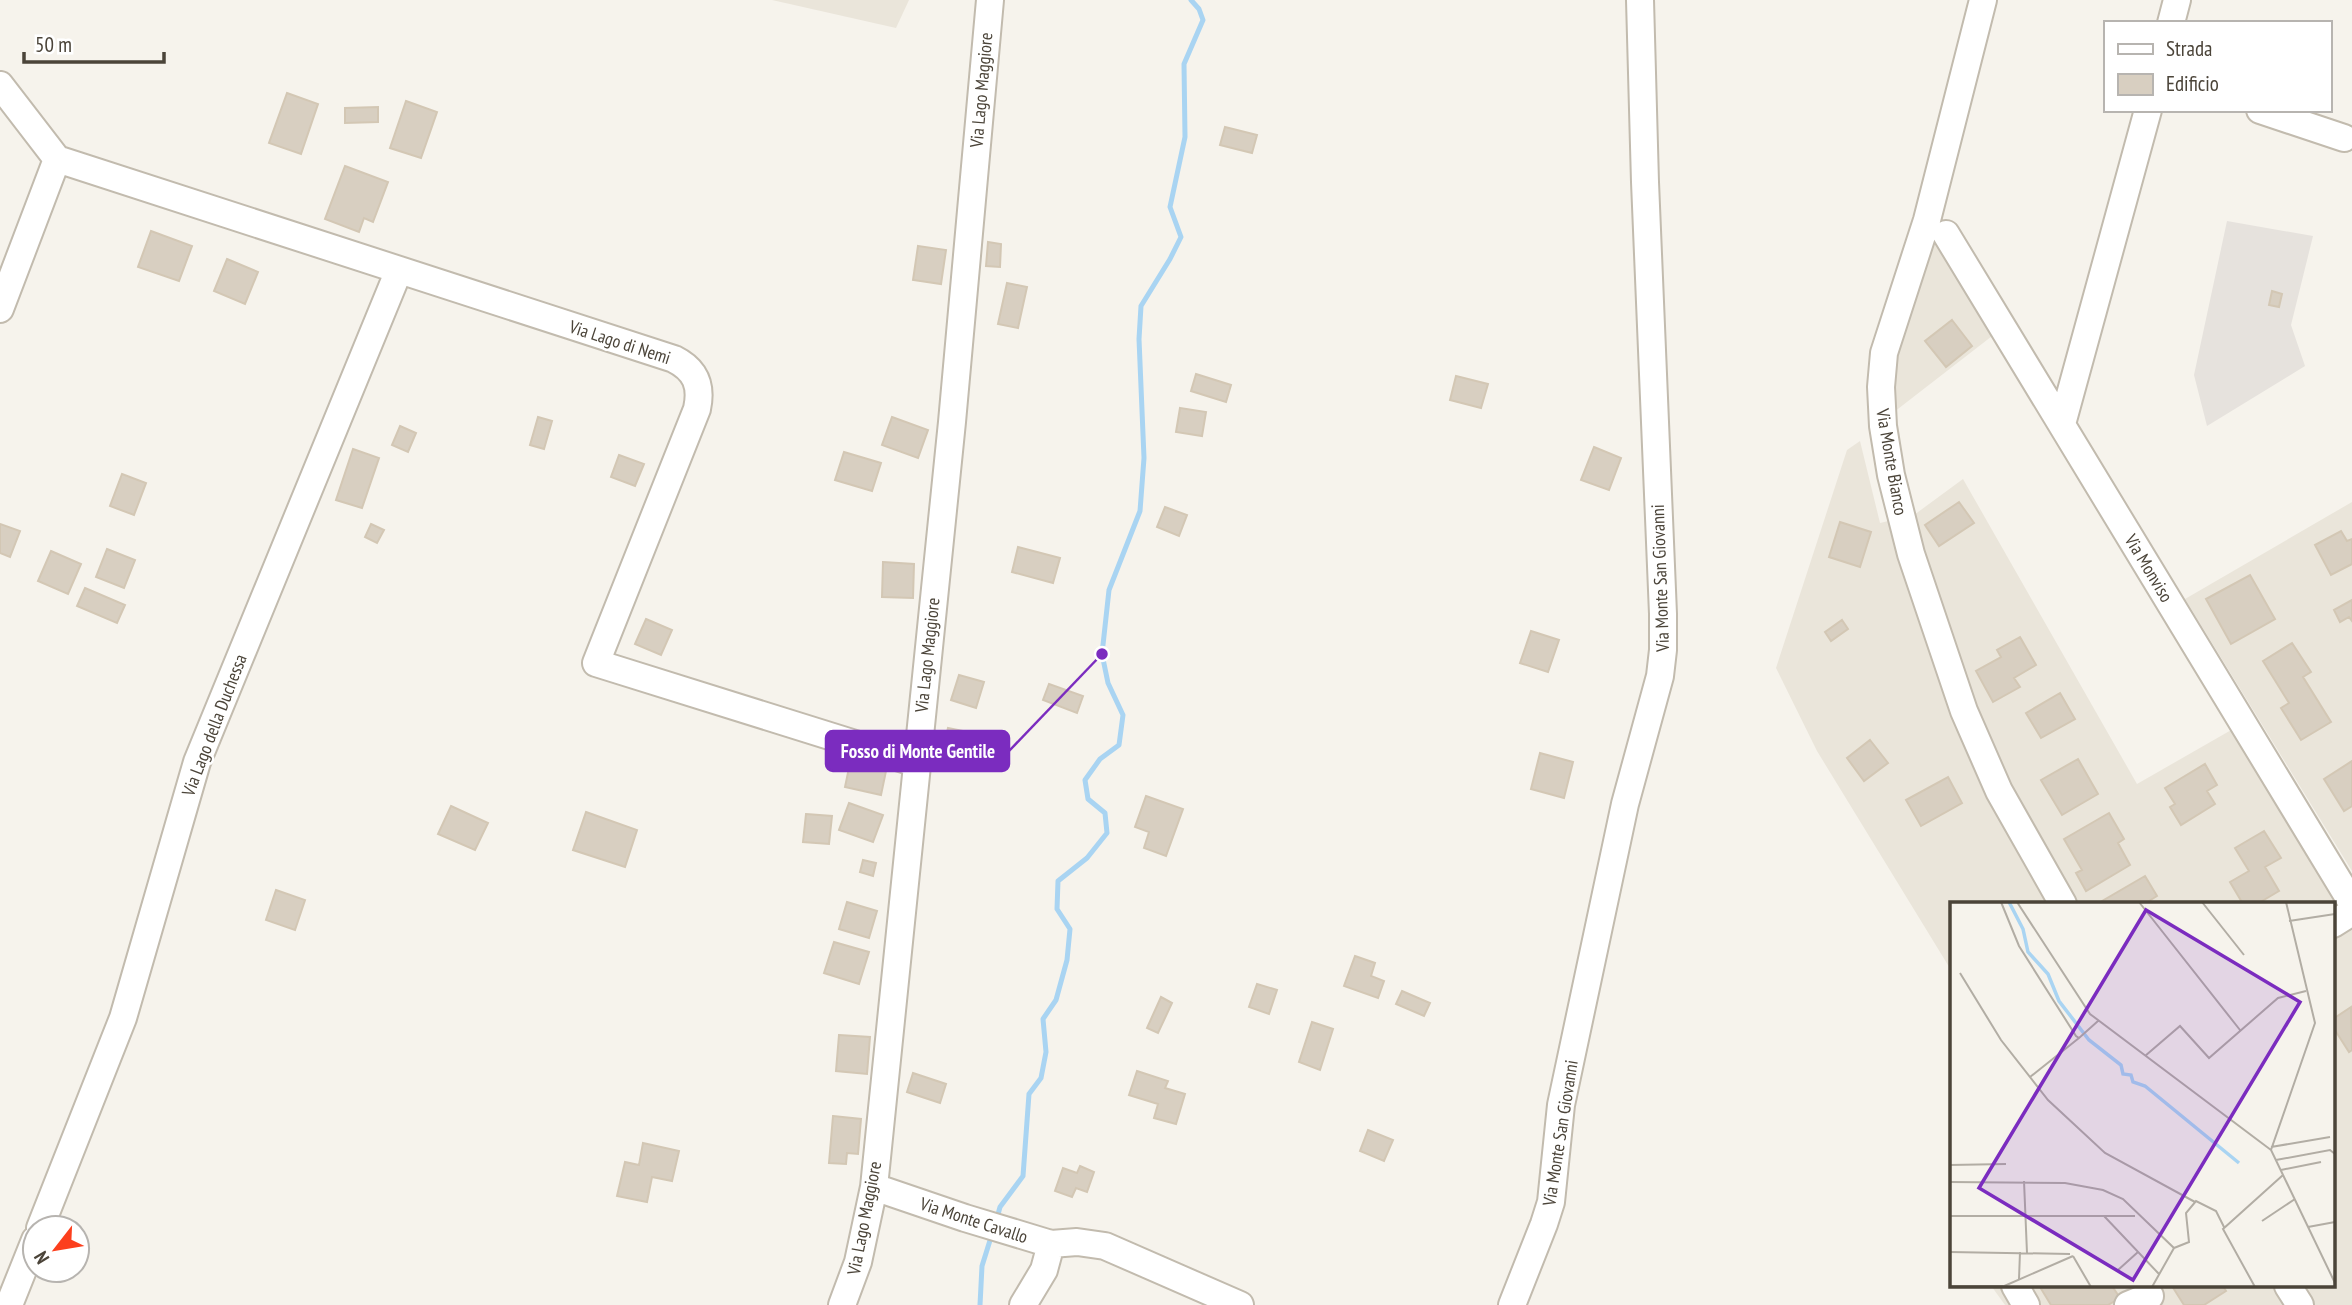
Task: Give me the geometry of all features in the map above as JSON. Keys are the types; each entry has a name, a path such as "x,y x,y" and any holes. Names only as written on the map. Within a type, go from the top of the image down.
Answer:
{"street":[{"name":"Via Lago Maggiore","path":"842,1305 858,1262 874,1187 952,422 990,0"},
{"name":"Via Monte San Giovanni","path":"1512,1305 1550,1202 1563,1095 1625,804 1662,660 1663,604 1645,196 1640,0"},
{"name":"Via Monte Bianco","path":"1983,0 1927,220 1884,353 1882,415 1891,475 1911,554 1964,711 1999,791 2062,902"},
{"path":"2172,21 2178,0"},
{"path":"0,85 57,159 0,309"},
{"path":"2062,424 2147,112"},
{"path":"2266,112 2344,138"},
{"name":"Via Lago di Nemi","path":"57,159 674,359 685,365 697,379 697,410 596,663 916,763"},
{"name":"Via Monviso","path":"1947,234 2352,903"},
{"name":"Via Lago della Duchessa","path":"45,1214 122,1017 197,762 399,270"},
{"path":"2334,923 2352,912"},
{"name":"Via Monte Cavallo","path":"874,1187 1051,1244 1044,1270 1023,1305"},
{"path":"1051,1244 1077,1242 1100,1245 1240,1305"},
{"path":"9,1305 21,1275"},
{"path":"2016,1288 2026,1305"},
{"path":"2289,1288 2300,1305"}],"shaded area":[{"path":"772,0 909,0 896,28"},
{"path":"2227,221 2313,236 2291,325 2305,366 2207,426 2194,375"},
{"path":"1933,233 1996,333 1894,412 1891,349"},
{"path":"1860,441 1880,523 1914,515 1963,479 2137,784 2233,729 2348,923 2352,921 2352,1305 2005,1305 1993,1288 2334,1288 2334,902 1950,902 1950,968 1817,751 1776,668 1847,450"},
{"path":"2352,502 2352,871 2185,599"}],"building":[{"path":"287,93 318,104 301,154 269,143"},
{"path":"406,101 437,112 421,158 390,148"},
{"path":"378,107 378,122 345,123 345,108"},
{"path":"1225,127 1257,135 1252,153 1220,145"},
{"path":"345,166 388,182 373,222 364,218 359,232 325,219"},
{"path":"151,231 192,246 179,281 138,267"},
{"path":"988,242 1001,244 1000,267 986,266"},
{"path":"918,246 946,250 941,284 913,280"},
{"path":"227,259 258,272 245,304 214,291"},
{"path":"1007,283 1027,287 1018,328 998,324"},
{"path":"2272,291 2282,294 2279,307 2269,305"},
{"path":"1952,320 1972,346 1946,367 1925,341"},
{"path":"1196,374 1231,385 1226,402 1191,391"},
{"path":"1456,376 1488,384 1481,408 1450,400"},
{"path":"1180,408 1206,412 1202,436 1176,432"},
{"path":"538,417 552,421 544,449 530,445"},
{"path":"892,417 928,430 918,458 882,445"},
{"path":"400,426 416,433 408,452 392,445"},
{"path":"1594,447 1621,458 1609,490 1581,480"},
{"path":"353,449 379,458 362,508 336,500"},
{"path":"844,452 881,463 872,491 835,480"},
{"path":"619,455 644,464 635,486 611,477"},
{"path":"122,474 146,483 134,515 110,506"},
{"path":"1959,502 1974,523 1939,546 1925,525"},
{"path":"1165,507 1187,515 1179,536 1157,527"},
{"path":"1840,522 1871,532 1860,567 1829,557"},
{"path":"0,524 20,531 10,557 0,553"},
{"path":"371,524 384,530 377,543 365,537"},
{"path":"2341,531 2347,541 2352,539 2352,564 2331,575 2315,545"},
{"path":"1018,547 1060,558 1053,583 1012,572"},
{"path":"107,549 135,560 124,588 96,577"},
{"path":"51,551 81,564 68,594 38,581"},
{"path":"883,562 914,564 913,598 882,597"},
{"path":"2250,575 2275,619 2231,644 2206,599"},
{"path":"85,588 125,605 117,623 77,606"},
{"path":"2352,600 2352,621 2349,617 2340,622 2334,610"},
{"path":"646,619 672,630 661,655 635,644"},
{"path":"1842,620 1848,629 1831,641 1825,632"},
{"path":"1531,631 1559,640 1548,672 1520,663"},
{"path":"2020,637 2036,665 2014,678 2020,687 1993,702 1976,671 2001,657 1997,650"},
{"path":"2292,643 2311,672 2303,677 2331,722 2301,740 2281,708 2289,703 2263,661"},
{"path":"959,675 984,682 976,708 951,700"},
{"path":"1049,684 1083,696 1077,713 1043,700"},
{"path":"2060,693 2075,719 2041,738 2026,713"},
{"path":"948,728 973,733 966,767 940,761"},
{"path":"1870,740 1888,763 1864,781 1847,758"},
{"path":"1540,753 1573,762 1564,798 1531,789"},
{"path":"2078,759 2098,794 2062,815 2041,780"},
{"path":"2352,761 2352,806 2344,811 2324,779"},
{"path":"850,763 886,771 881,795 845,787"},
{"path":"2205,764 2217,785 2207,791 2215,804 2181,825 2170,807 2175,804 2165,788"},
{"path":"1948,777 1962,803 1921,826 1906,800"},
{"path":"1146,796 1183,809 1166,856 1144,848 1149,832 1135,827"},
{"path":"849,803 883,815 873,842 839,830"},
{"path":"451,806 488,823 475,850 438,834"},
{"path":"586,812 637,830 625,867 573,850"},
{"path":"2109,813 2124,839 2118,843 2130,865 2086,891 2076,873 2082,870 2064,839"},
{"path":"806,814 832,816 829,844 803,842"},
{"path":"2264,831 2281,858 2265,867 2279,891 2260,902 2242,902 2230,882 2249,871 2235,848"},
{"path":"863,860 876,863 873,876 860,872"},
{"path":"2145,876 2157,896 2150,902 2100,902"},
{"path":"276,890 305,900 295,930 266,920"},
{"path":"847,902 877,911 869,938 839,929"},
{"path":"834,942 869,952 859,984 824,973"},
{"path":"1355,956 1375,963 1371,976 1384,981 1378,998 1344,986"},
{"path":"1257,984 1277,990 1269,1014 1249,1007"},
{"path":"1402,991 1430,1003 1424,1016 1396,1004"},
{"path":"1161,997 1172,1003 1158,1033 1147,1028"},
{"path":"2351,1007 2352,1050 2349,1052 2334,1029 2334,1018"},
{"path":"1312,1022 1333,1029 1320,1070 1299,1062"},
{"path":"839,1035 870,1037 867,1074 836,1071"},
{"path":"1137,1071 1168,1081 1165,1088 1185,1094 1176,1124 1154,1118 1158,1104 1129,1095"},
{"path":"913,1073 946,1084 940,1103 907,1092"},
{"path":"833,1116 861,1119 858,1154 847,1153 846,1164 829,1163"},
{"path":"1368,1130 1393,1140 1384,1161 1360,1151"},
{"path":"643,1143 679,1151 672,1181 652,1177 647,1202 617,1196 625,1162 639,1165"},
{"path":"1080,1166 1094,1172 1087,1192 1076,1188 1072,1197 1055,1191 1063,1168 1077,1173"},
{"path":"2041,1288 2113,1288 2120,1298 2108,1305 2051,1305"},
{"path":"2173,1288 2224,1288 2226,1291 2204,1305 2184,1305"}],"waterway":[{"path":"997,1218 1000,1207 1023,1176 1029,1094 1041,1078 1046,1052 1043,1019 1056,1000 1067,960 1070,929 1057,909 1058,881 1087,858 1107,833 1105,813 1088,799 1085,780 1100,759 1119,745 1123,715 1108,683 1102,654 1109,590 1140,511 1144,458 1139,339 1141,306 1181,237 1170,207 1185,137 1184,64 1203,20 1199,9 1191,0"},
{"path":"980,1305 982,1266 992,1234"}],"place":[{"name":"Fosso di Monte Gentile","path":"1102,654"}]}
